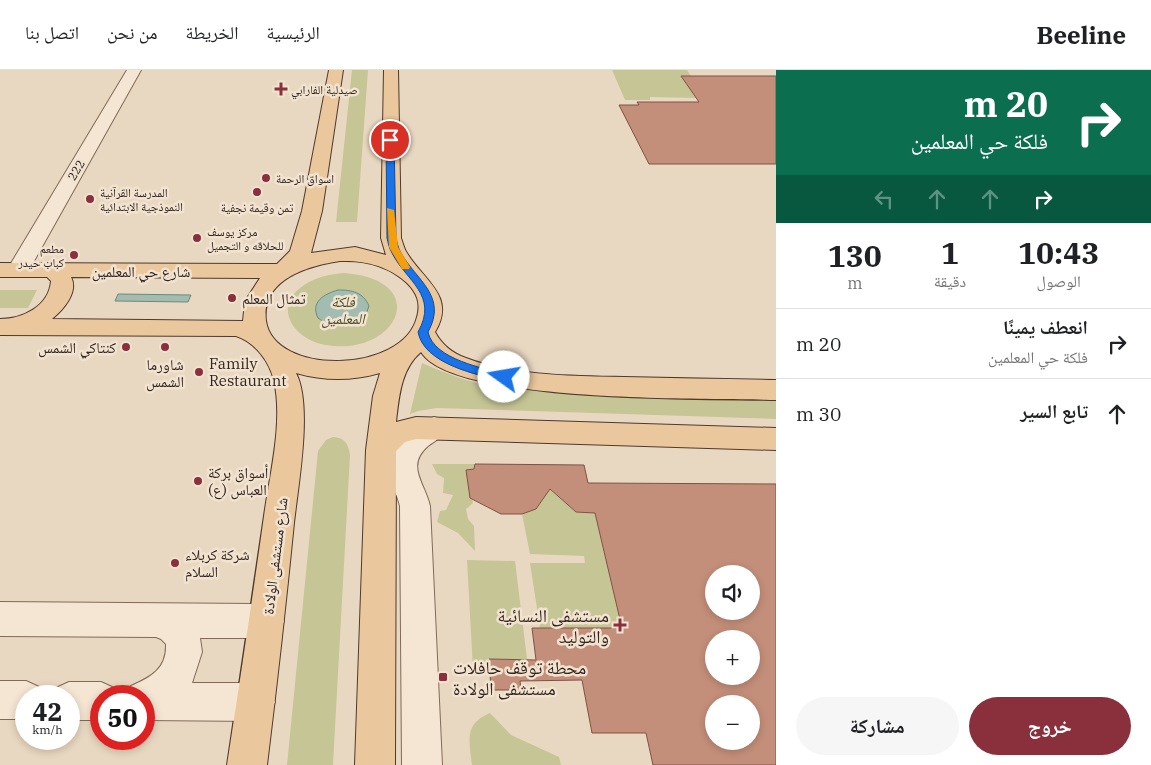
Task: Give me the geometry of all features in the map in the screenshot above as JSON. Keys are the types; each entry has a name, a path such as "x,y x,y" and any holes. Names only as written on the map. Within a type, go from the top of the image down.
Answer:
{"main road":[{"path":"267,345 257,330 255,308 264,288 300,253 312,211 336,70"},
{"path":"375,765 380,450 388,385 396,362 414,341 429,318 429,304 422,285 411,274 396,253 391,238 391,70"},
{"path":"283,271 304,261 342,254 380,258 411,274"},
{"name":"شارع حي المعلمين","path":"9,270 283,271"},
{"path":"8,327 39,316 56,302 61,294 62,280 53,270"},
{"path":"8,327 237,328 250,332 282,357 307,367 337,371 374,365 414,341 426,342 431,348 446,358 479,372 515,380 580,385 776,390"},
{"name":"شارع مستشفى الولادة","path":"248,765 291,422 287,380 267,345"},
{"path":"380,450 387,440 400,430 416,428 776,439"}],"street":[{"name":"222","path":"9,270 134,70"},
{"path":"422,765 415,506 403,468 406,453 411,444 434,428"},
{"path":"0,619 267,621"},
{"path":"155,695 175,678 183,659 182,640 178,633 173,626 158,621"},
{"path":"0,700 15,700"},
{"path":"155,700 256,702"}],"green space":[{"path":"352,70 368,70 357,222 336,222"},
{"path":"612,70 687,70 691,76 681,76 696,98 650,97 650,100 625,100"},
{"name":"فلكة المعلمين","path":"344,273 372,279 389,289 397,302 395,316 387,329 371,340 351,346 326,345 304,337 296,330 288,312 289,303 294,294 313,280 323,276"},
{"path":"0,290 37,290 28,308 0,308"},
{"path":"422,363 461,378 501,388 776,396 776,419 437,408 410,414"},
{"path":"333,437 345,442 350,455 333,765 287,765 318,451 326,440"},
{"path":"432,464 475,464 474,469 466,470 473,503 466,509 468,519 474,526 475,551 458,533 437,522 440,511 446,510 453,495 443,493 444,478 437,474"},
{"path":"540,481 576,512 595,513 622,628 540,628 530,563 585,563 584,556 530,554 522,514 536,509 544,498"},
{"path":"467,560 515,561 527,659 489,659 490,669 473,669"},
{"path":"490,713 511,735 559,757 561,765 472,765 470,734 472,728 482,717"}],"shaded area":[{"path":"338,290 352,291 367,301 369,306 365,317 359,321 342,326 324,322 318,318 316,312 317,303 323,296"},
{"path":"118,294 191,295 188,302 115,301"}],"building":[{"path":"681,76 776,76 776,164 649,164 619,105 639,105 637,102 699,102"},
{"path":"475,464 584,465 588,483 776,484 776,765 653,765 646,733 592,733 582,680 520,681 521,690 491,690 489,659 536,660 532,628 622,628 595,513 576,512 550,489 536,509 522,514 501,514 470,498 466,470 474,469"}],"slow traffic":[{"path":"390,210 391,238 396,253 405,267"}],"place":[{"name":"صيدلية الفارابي","path":"281,89"},
{"name":"اسواق الرحمة","path":"266,178"},
{"name":"تمن وقيمة نجفية","path":"257,192"},
{"name":"المدرسة القرآنية النموذجية الابتدائية","path":"90,199"},
{"name":"مركز يوسف للحلاقه و التجميل","path":"197,238"},
{"name":"مطعم كباب حيدر","path":"74,255"},
{"name":"تمثال المعلم","path":"232,298"},
{"name":"كنتاكي الشمس","path":"126,347"},
{"name":"شاورما الشمس","path":"165,347"},
{"name":"Family Restaurant","path":"199,372"},
{"name":"أسواق بركة العباس (ع)","path":"198,481"},
{"name":"شركة كربلاء السلام","path":"175,563"},
{"name":"مستشفى النسائية والتوليد","path":"620,625"},
{"name":"محطة توقف حافلات مستشفى الولادة","path":"443,677"}],"route":[{"path":"390,140 391,238 396,253 404,266 422,285 428,298 430,311 427,325 423,332 424,339 437,353 451,361 479,372 504,377"}]}
